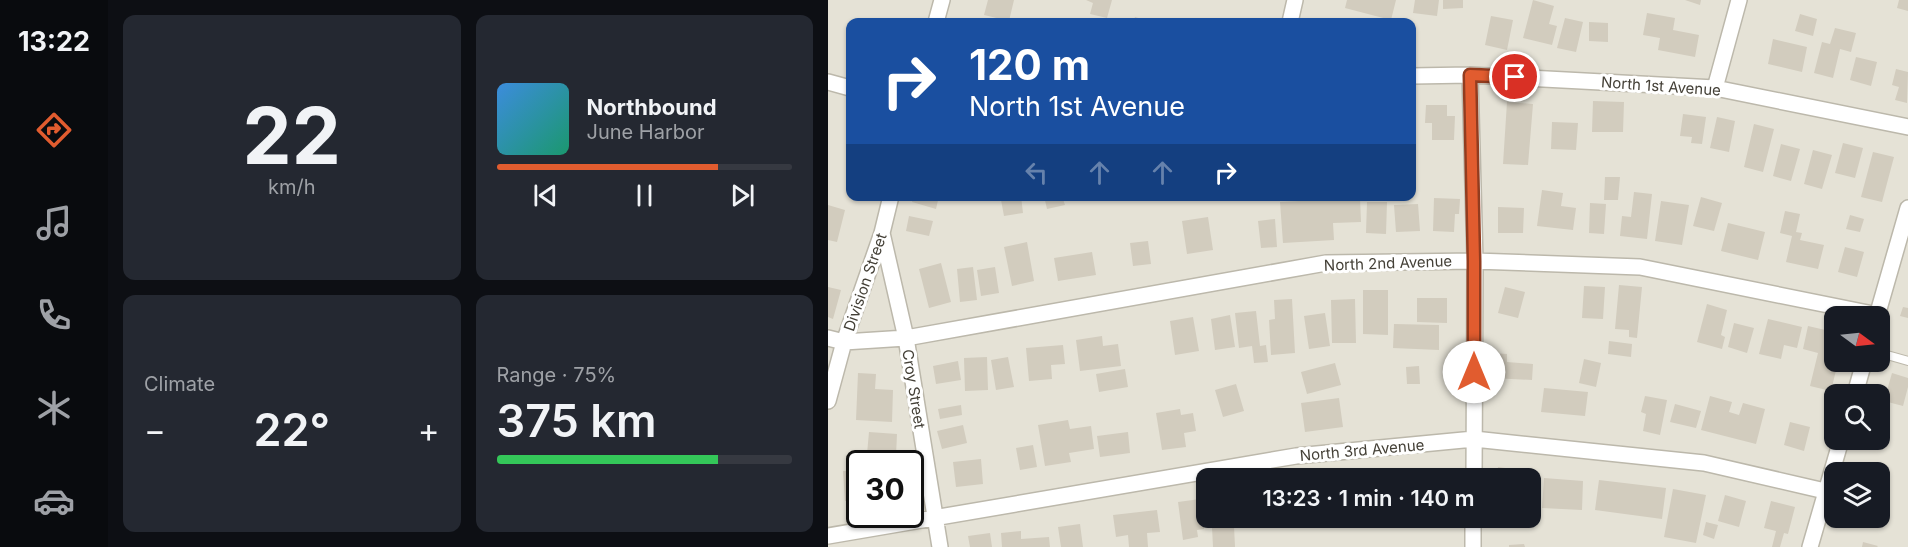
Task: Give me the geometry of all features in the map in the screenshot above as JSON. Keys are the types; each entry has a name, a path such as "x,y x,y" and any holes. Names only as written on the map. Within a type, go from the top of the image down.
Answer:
{"street":[{"path":"937,18 942,0"},
{"path":"1291,18 1295,0"},
{"path":"1715,88 1739,0"},
{"path":"1470,75 1474,261 1474,468"},
{"name":"North 1st Avenue","path":"1416,76 1470,75 1715,88 1908,127"},
{"path":"828,82 846,87"},
{"name":"Division Street","path":"828,401 844,342 882,233 890,201"},
{"path":"1882,306 1903,248 1908,208"},
{"name":"Croy Street","path":"882,233 906,338 940,547"},
{"name":"North 2nd Avenue","path":"828,338 844,342 906,338 1326,263 1474,261 1640,267 1829,306"},
{"name":"North 3rd Avenue","path":"828,536 1296,456 1474,439 1704,462 1824,491"},
{"path":"1810,547 1824,495"},
{"path":"1473,528 1473,547"}],"lane":[{"path":"1890,356 1908,361"}],"shaded area":[{"path":"828,0 1908,0 1908,547 828,547"}],"building":[{"path":"988,0 1014,0 1010,18 984,15"},
{"path":"1086,0 1112,0 1107,18 1090,14 1093,3"},
{"path":"1347,0 1396,0 1392,18 1345,8"},
{"path":"1415,0 1439,0 1437,16 1413,13"},
{"path":"1443,0 1463,0 1463,8 1443,9"},
{"path":"1533,0 1554,6 1549,24 1557,26 1552,45 1523,38"},
{"path":"1685,0 1701,0 1700,5"},
{"path":"1899,0 1908,0 1908,11 1897,8"},
{"path":"1647,13 1675,18 1673,30 1699,35 1695,57 1658,50 1660,38 1643,35"},
{"path":"1800,14 1817,19 1813,36 1795,31"},
{"path":"1491,16 1513,20 1507,50 1485,45"},
{"path":"1565,18 1583,22 1576,52 1557,48"},
{"path":"1589,22 1608,23 1608,42 1589,41"},
{"path":"1835,28 1856,33 1851,52 1840,49 1833,78 1814,73 1822,42 1830,44"},
{"path":"1773,39 1807,47 1802,72 1768,64"},
{"path":"1856,57 1877,62 1871,86 1850,80"},
{"path":"1896,69 1908,72 1907,103 1895,100 1899,87 1892,85"},
{"path":"1593,101 1624,102 1623,132 1592,132"},
{"path":"1507,102 1533,104 1528,165 1503,164"},
{"path":"1426,105 1447,105 1447,116 1455,116 1454,140 1432,140 1432,123 1425,123"},
{"path":"1683,114 1706,117 1702,144 1691,143 1692,137 1680,136"},
{"path":"1717,117 1735,121 1729,152 1710,148"},
{"path":"1552,122 1578,123 1576,150 1551,149"},
{"path":"1754,124 1774,129 1763,172 1744,167"},
{"path":"1843,143 1863,148 1855,178 1835,173"},
{"path":"1781,144 1800,149 1791,181 1773,176"},
{"path":"1813,150 1832,155 1822,189 1804,184"},
{"path":"1873,152 1894,157 1882,202 1861,197"},
{"path":"1605,177 1620,177 1618,200 1604,200"},
{"path":"1542,190 1563,193 1561,206 1576,208 1573,230 1537,226"},
{"path":"1634,192 1652,194 1647,239 1620,236 1622,216 1631,217"},
{"path":"1701,197 1722,203 1714,231 1693,226"},
{"path":"1434,198 1460,199 1459,214 1455,214 1454,232 1433,231"},
{"path":"912,201 938,201 936,209"},
{"path":"1001,201 1022,201 1023,213 1004,216"},
{"path":"1045,201 1064,201 1065,205 1047,209"},
{"path":"1360,201 1361,222 1333,223 1334,240 1283,243 1280,202"},
{"path":"1661,201 1689,205 1682,245 1655,241"},
{"path":"1367,202 1387,202 1386,234 1366,233"},
{"path":"1590,203 1606,204 1604,234 1589,233"},
{"path":"1418,204 1420,231 1396,232 1394,205"},
{"path":"828,205 845,210 837,242 828,240"},
{"path":"1498,207 1524,208 1523,233 1498,233"},
{"path":"1785,211 1800,214 1796,232 1802,233 1800,240 1824,245 1818,269 1786,262 1792,236 1780,233"},
{"path":"1850,215 1864,219 1860,232 1846,229"},
{"path":"909,216 933,221 929,236 906,231"},
{"path":"1208,217 1213,250 1187,254 1182,221"},
{"path":"1275,219 1277,247 1261,248 1258,221"},
{"path":"1728,223 1765,232 1758,260 1721,251"},
{"path":"1148,241 1151,264 1133,266 1130,243"},
{"path":"1027,242 1034,281 1012,286 1004,247"},
{"path":"1845,247 1864,252 1857,277 1838,272"},
{"path":"1092,252 1096,275 1058,281 1054,258"},
{"path":"941,263 951,302 929,308 919,269"},
{"path":"973,267 977,300 960,302 957,269"},
{"path":"995,267 999,293 981,296 977,270"},
{"path":"1619,285 1642,287 1637,338 1629,337 1629,330 1615,329"},
{"path":"1584,286 1605,287 1603,319 1582,318"},
{"path":"828,287 841,290 833,319 828,317"},
{"path":"1505,287 1525,292 1518,318 1498,313"},
{"path":"1363,290 1388,290 1388,335 1363,334"},
{"path":"1417,298 1447,298 1447,323 1417,322"},
{"path":"1292,299 1295,353 1271,355 1269,320 1275,319 1274,300"},
{"path":"1355,299 1356,343 1332,343 1331,300"},
{"path":"1707,304 1727,310 1721,335 1725,337 1722,349 1697,342"},
{"path":"1903,307 1908,308 1908,318 1900,316"},
{"path":"1256,311 1260,346 1266,345 1268,362 1254,363 1252,346 1239,348 1235,313"},
{"path":"1325,313 1330,346 1309,349 1304,316"},
{"path":"1230,315 1235,347 1215,350 1211,319"},
{"path":"1193,317 1199,351 1175,355 1170,321"},
{"path":"1768,319 1802,327 1797,348 1784,345 1781,359 1759,354"},
{"path":"1734,323 1754,328 1747,353 1728,347"},
{"path":"1394,324 1439,325 1439,350 1393,348"},
{"path":"1808,326 1824,330 1824,372 1836,372 1833,384 1824,384 1824,389 1810,386 1818,353 1803,349"},
{"path":"1102,336 1103,346 1118,344 1121,366 1080,371 1076,340"},
{"path":"1609,341 1632,344 1631,357 1608,354"},
{"path":"1063,345 1065,364 1051,365 1052,379 1029,381 1026,348"},
{"path":"1492,353 1507,354 1507,362 1533,364 1532,380 1491,378"},
{"path":"987,357 988,390 965,391 964,358"},
{"path":"1008,357 1014,387 996,390 991,360"},
{"path":"1584,359 1601,363 1596,387 1579,383"},
{"path":"958,361 961,380 936,384 933,366"},
{"path":"1335,363 1341,385 1307,394 1301,372"},
{"path":"1419,366 1420,384 1407,384 1406,367"},
{"path":"1125,369 1128,387 1099,392 1096,374"},
{"path":"858,373 876,374 875,389 893,390 892,422 856,420"},
{"path":"1892,373 1908,378 1903,406 1890,403 1889,384"},
{"path":"1236,384 1244,411 1223,417 1215,390"},
{"path":"1544,388 1588,392 1585,416 1541,412"},
{"path":"1645,396 1667,400 1660,435 1643,431 1646,414 1641,412"},
{"path":"1710,396 1732,402 1729,412 1739,415 1743,403 1765,409 1756,444 1701,430"},
{"path":"1339,398 1343,427 1305,432 1301,403"},
{"path":"1675,404 1701,411 1696,428 1670,422"},
{"path":"961,405 962,415 940,419 938,409"},
{"path":"1180,409 1181,415 1193,413 1196,431 1184,433 1186,447 1162,450 1156,413"},
{"path":"1068,420 1070,429 1091,426 1094,449 1069,453 1071,462 1045,466 1038,425"},
{"path":"1790,422 1810,427 1804,451 1784,445"},
{"path":"963,425 967,443 942,449 937,431"},
{"path":"869,432 897,434 896,450 867,450"},
{"path":"1128,432 1130,453 1100,457 1097,436"},
{"path":"1033,445 1037,467 1020,470 1016,448"},
{"path":"981,459 983,484 956,487 953,462"},
{"path":"843,471 846,471 846,501 845,501"},
{"path":"1544,478 1583,481 1582,510 1542,508"},
{"path":"1599,480 1666,488 1662,519 1595,510"},
{"path":"1673,489 1706,495 1696,543 1664,537"},
{"path":"1725,495 1746,501 1739,527 1718,521"},
{"path":"1196,500 1196,528 1204,529 1197,530 1198,537 1183,540 1178,502"},
{"path":"1771,501 1795,507 1788,534 1784,533 1780,547 1772,547 1776,531 1764,528"},
{"path":"1157,510 1160,532 1147,533 1148,547 1129,547 1128,535 1116,537 1113,515"},
{"path":"1706,522 1718,525 1714,539 1703,535"},
{"path":"1080,524 1083,547 1061,547 1058,527"},
{"path":"1212,528 1234,528 1235,547 1213,547"},
{"path":"1021,531 1021,539 1049,537 1050,547 1002,547 1001,533"},
{"path":"990,533 992,547 970,547 968,536"},
{"path":"1863,542 1878,546 1862,547"},
{"path":"1524,544 1525,547 1509,547 1509,545"}],"route":[{"path":"1474,372 1470,75 1515,77"}]}
